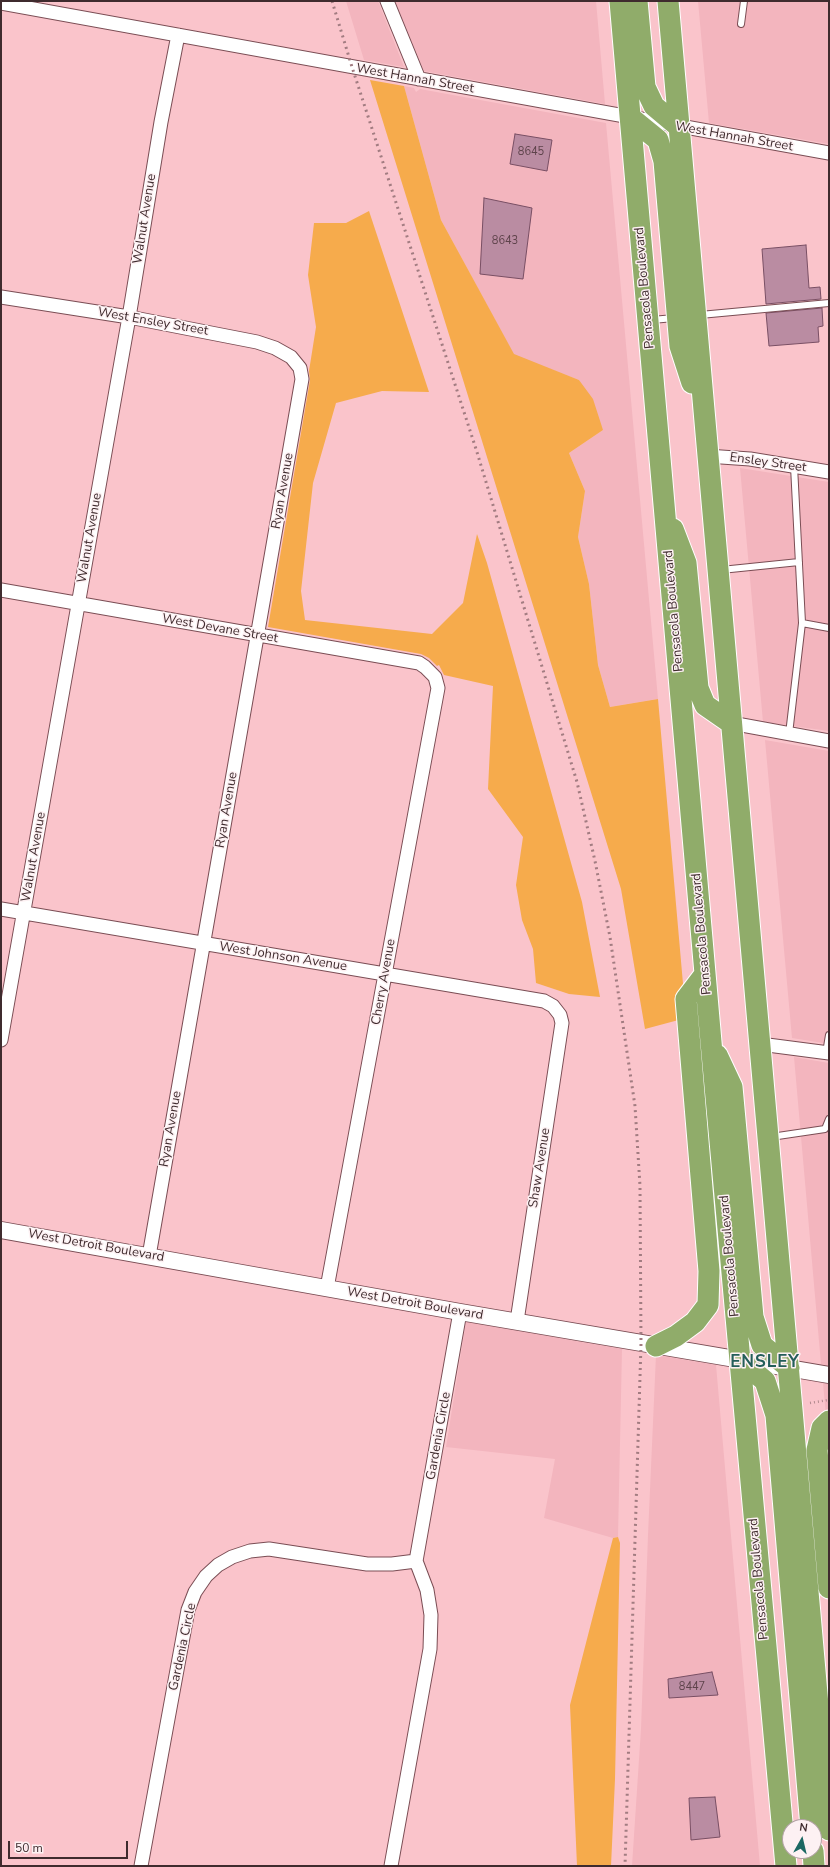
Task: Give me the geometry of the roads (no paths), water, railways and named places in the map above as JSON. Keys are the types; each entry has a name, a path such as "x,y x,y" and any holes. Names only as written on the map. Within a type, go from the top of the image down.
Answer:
{"highway":[{"name":"Pensacola Boulevard","path":"620,1 711,1042 786,1866"},
{"path":"637,1 644,87 654,106 679,127"},
{"path":"668,1 679,127 686,317"},
{"path":"631,118 658,140 664,161 686,317 704,421 828,1797 829,1830"},
{"path":"664,504 686,563 698,688 705,705 731,723"},
{"path":"656,1346 676,1336 695,1322 708,1305 710,1271 686,999 705,974"},
{"path":"711,1042 732,1087 753,1317 762,1345 789,1368"},
{"path":"740,1360 765,1381 776,1415 810,1819"},
{"path":"829,1421 822,1428 817,1450 829,1588"}],"street":[{"path":"387,1 419,79"},
{"name":"West Hannah Street","path":"2,4 829,153"},
{"name":"Walnut Avenue","path":"1,1040 161,122 178,35"},
{"name":"West Ensley Street","path":"1,296 128,317 257,342 275,348 291,357 298,364"},
{"name":"Ryan Avenue","path":"149,1256 302,379 298,364"},
{"name":"Ensley Street","path":"707,456 750,459 829,472"},
{"name":"West Devane Street","path":"1,590 419,663 425,666 435,677"},
{"name":"Cherry Avenue","path":"327,1288 438,688 435,677"},
{"path":"731,723 829,741"},
{"name":"West Johnson Avenue","path":"1,909 544,1001 553,1006 560,1015"},
{"name":"Shaw Avenue","path":"517,1321 562,1023 560,1015"},
{"path":"760,1044 828,1053"},
{"name":"West Detroit Boulevard","path":"1,1230 460,1312 829,1375"},
{"name":"Gardenia Circle","path":"391,1866 430,1649 431,1615 428,1596 416,1561 460,1312"},
{"name":"Gardenia Circle","path":"141,1866 188,1610 195,1592 206,1576 232,1557 250,1551 269,1549 367,1564 392,1564 416,1561"}],"lane":[{"path":"741,24 744,1"},
{"path":"648,320 829,303"},
{"path":"789,734 802,623 794,466"},
{"path":"717,571 799,562"},
{"path":"802,623 829,628"},
{"path":"828,1053 829,1035"},
{"path":"768,1138 825,1129 829,1120"}],"railway":[{"path":"332,1 476,449 577,782 610,937 635,1106 640,1186 641,1344 625,1866"}],"district":[{"name":"ENSLEY","path":"765,1363"}]}
